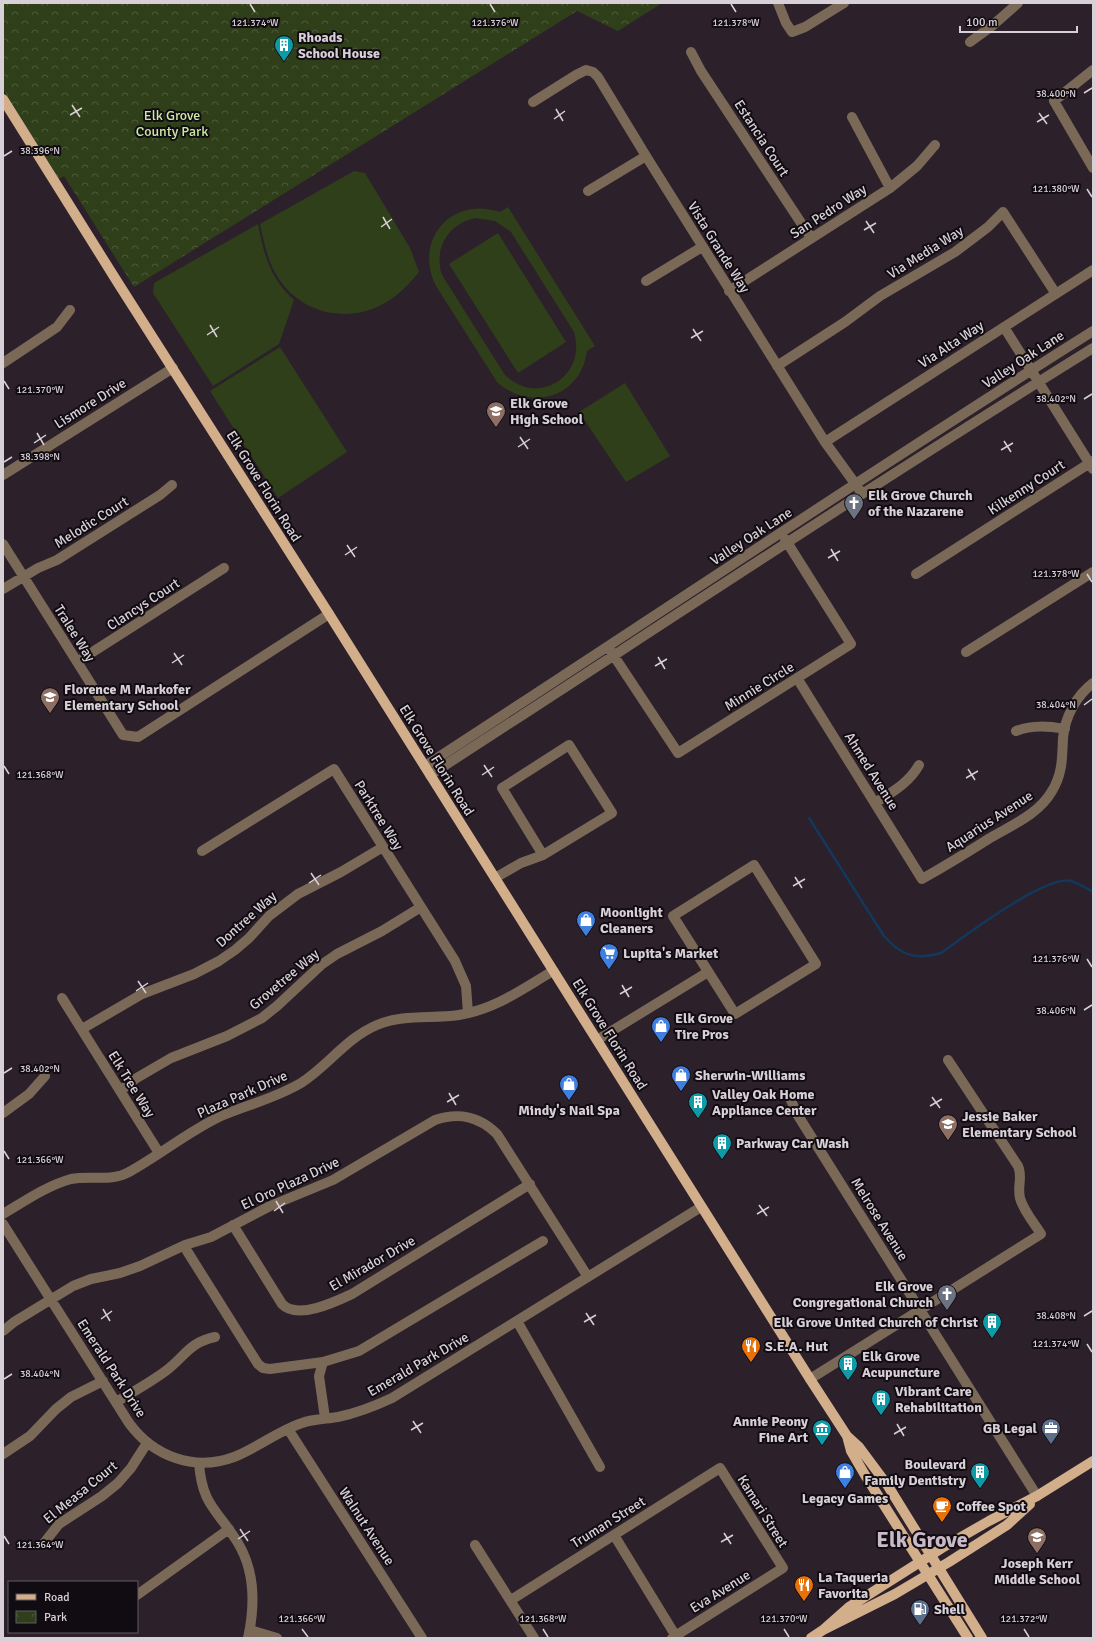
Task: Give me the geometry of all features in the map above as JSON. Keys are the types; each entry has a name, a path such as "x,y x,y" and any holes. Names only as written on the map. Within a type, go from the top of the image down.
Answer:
{"main road":[{"name":"Elk Grove Florin Road","path":"3,99 425,766 810,1379 847,1436 859,1447 888,1486 982,1638"},
{"name":"Elk Grove Florin Road","path":"847,1436 851,1451 864,1475 968,1638"},
{"path":"811,1638 823,1630 849,1607 931,1555 989,1521 1037,1496 1093,1461"},
{"path":"823,1630 877,1604 939,1569 1007,1525 1037,1496"}],"street":[{"path":"778,3 786,23 792,32 806,28 844,3"},
{"path":"970,42 992,26 1018,3"},
{"name":"Estancia Court","path":"691,52 701,71 811,238"},
{"name":"Vista Grande Way","path":"533,102 586,70 593,72 598,77 729,291 825,442 862,493"},
{"path":"1093,70 1054,101 1093,168"},
{"path":"852,117 890,188"},
{"name":"San Pedro Way","path":"729,291 890,188 917,166 935,145"},
{"path":"588,191 646,156"},
{"name":"Via Media Way","path":"777,366 845,322 880,296 955,252 988,227 1003,212 1056,294"},
{"path":"646,281 702,246"},
{"name":"Via Alta Way","path":"825,442 1093,270"},
{"path":"3,363 57,327 70,310"},
{"path":"1004,327 1092,464"},
{"name":"Valley Oak Lane","path":"430,775 781,532 1093,331"},
{"name":"Valley Oak Lane","path":"425,766 788,543 862,493 1093,348"},
{"name":"Lismore Drive","path":"3,475 173,368"},
{"name":"Kilkenny Court","path":"916,574 1092,464"},
{"name":"Melodic Court","path":"3,589 22,576 57,560 160,495 172,485"},
{"name":"Minnie Circle","path":"611,651 678,753 851,644 781,532"},
{"name":"Tralee Way","path":"3,544 122,735 138,737 329,614"},
{"name":"Clancys Court","path":"77,662 224,568"},
{"path":"966,652 1093,572"},
{"name":"Ahmed Avenue","path":"797,678 922,880"},
{"name":"Aquarius Avenue","path":"922,880 1027,816 1041,805 1052,791 1060,775 1065,729 1073,706 1084,690 1093,683"},
{"path":"1016,731 1030,726 1065,729"},
{"path":"495,878 521,863 543,855 612,813 569,745 502,788 543,855"},
{"path":"875,803 910,779 919,765"},
{"name":"Parktree Way","path":"202,851 334,769 460,970 467,995 468,1013"},
{"name":"Dontree Way","path":"82,1030 142,994 194,974 219,961 249,938 269,916 298,894 341,872 383,847"},
{"path":"754,865 816,964 735,1014 708,972 673,916 754,865"},
{"name":"Grovetree Way","path":"120,1090 141,1075 171,1058 227,1036 262,1018 278,1006 321,965 337,954 382,931 421,908"},
{"name":"Plaza Park Drive","path":"3,1214 53,1185 83,1177 120,1176 222,1116 268,1100 302,1082 318,1071 354,1038 375,1026 407,1017 441,1016 468,1013 509,998 553,971"},
{"path":"597,1040 708,972"},
{"name":"Elk Tree Way","path":"62,998 159,1153"},
{"path":"810,1379 1040,1234 1022,1203 1018,1183 1021,1178 1021,1171 948,1060"},
{"path":"3,1113 29,1094 45,1076"},
{"name":"Melrose Avenue","path":"790,1098 797,1114 1037,1496"},
{"name":"El Oro Plaza Drive","path":"3,1331 51,1299 81,1283 130,1270 185,1245 211,1237 270,1206 333,1180 434,1120 451,1115 467,1116 477,1119 491,1128 503,1141 588,1277"},
{"name":"El Mirador Drive","path":"233,1226 282,1304 290,1310 302,1310 332,1303 352,1294 530,1184"},
{"name":"Emerald Park Drive","path":"3,1224 135,1430 147,1443 157,1450 173,1458 199,1463 217,1462 234,1457 288,1429 309,1421 356,1412 392,1398 701,1207"},
{"path":"185,1245 258,1364 263,1368 270,1369 323,1362 358,1351 543,1241"},
{"path":"517,1321 600,1467"},
{"path":"116,1402 166,1371 191,1346 202,1340 215,1337"},
{"path":"323,1362 319,1376 325,1418"},
{"path":"3,1454 34,1433 56,1409 71,1397 103,1381"},
{"name":"Walnut Avenue","path":"288,1429 422,1638"},
{"name":"El Measa Court","path":"44,1543 59,1524 102,1496 118,1483 134,1464 147,1443"},
{"path":"199,1463 202,1485 208,1501 229,1529 243,1553 252,1582 254,1602 249,1634 277,1638"},
{"name":"Truman Street","path":"511,1600 720,1468"},
{"name":"Kamari Street","path":"720,1468 783,1568"},
{"path":"138,1594 229,1529"},
{"path":"614,1535 675,1637"},
{"path":"475,1545 534,1638"},
{"name":"Eva Avenue","path":"675,1637 783,1568"}],"green space":[{"name":"Elk Grove County Park","path":"3,3 662,3 618,31 577,11 134,287 64,176 59,179 3,89"},
{"path":"354,171 365,173 410,248 419,272 408,285 385,303 356,313 342,314 327,312 313,308 300,300 289,291 279,279 269,260 260,224"},
{"path":"508,207 595,346 587,351 583,367 575,380 565,389 552,395 538,398 524,396 510,391 497,382 436,286 430,269 429,253 433,238 441,226 452,216 466,210 482,208 500,212","holes":["476,218 495,221 511,232 574,332 576,348 573,362 567,373 557,382 545,387 532,388 518,384 505,375 442,275 440,255 442,246 451,231 458,225"]},
{"path":"258,224 269,265 279,283 294,300 279,344 213,386 153,293 154,283"},
{"path":"498,233 566,342 518,373 449,264"},
{"path":"280,347 347,452 278,498 210,391"},
{"path":"625,383 670,456 626,482 579,412"}],"waterway":[{"path":"809,818 884,936 890,943 910,955 924,956 941,953 1005,908 1043,887 1059,882 1071,881 1093,892"}],"place":[{"name":"Rhoads School House","path":"284,62"},
{"name":"Elk Grove High School","path":"496,428"},
{"name":"Elk Grove Church of the Nazarene","path":"854,520"},
{"name":"Florence M Markofer Elementary School","path":"50,714"},
{"name":"Moonlight Cleaners","path":"586,937"},
{"name":"Lupita's Market","path":"609,970"},
{"name":"Elk Grove Tire Pros","path":"661,1043"},
{"name":"Sherwin-Williams","path":"681,1092"},
{"name":"Mindy's Nail Spa","path":"569,1101"},
{"name":"Valley Oak Home Appliance Center","path":"698,1119"},
{"name":"Jessie Baker Elementary School","path":"948,1141"},
{"name":"Parkway Car Wash","path":"722,1160"},
{"name":"Elk Grove Congregational Church","path":"947,1311"},
{"name":"Elk Grove United Church of Christ","path":"992,1339"},
{"name":"S.E.A. Hut","path":"751,1363"},
{"name":"Elk Grove Acupuncture","path":"848,1381"},
{"name":"Vibrant Care Rehabilitation","path":"881,1416"},
{"name":"GB Legal","path":"1051,1445"},
{"name":"Annie Peony Fine Art","path":"822,1446"},
{"name":"Legacy Games","path":"845,1489"},
{"name":"Boulevard Family Dentistry","path":"980,1489"},
{"name":"Coffee Spot","path":"942,1523"},
{"name":"Joseph Kerr Middle School","path":"1037,1554"},
{"name":"La Taqueria Favorita","path":"804,1602"},
{"name":"Shell","path":"920,1626"}],"district":[{"name":"Elk Grove","path":"922,1539"}]}
